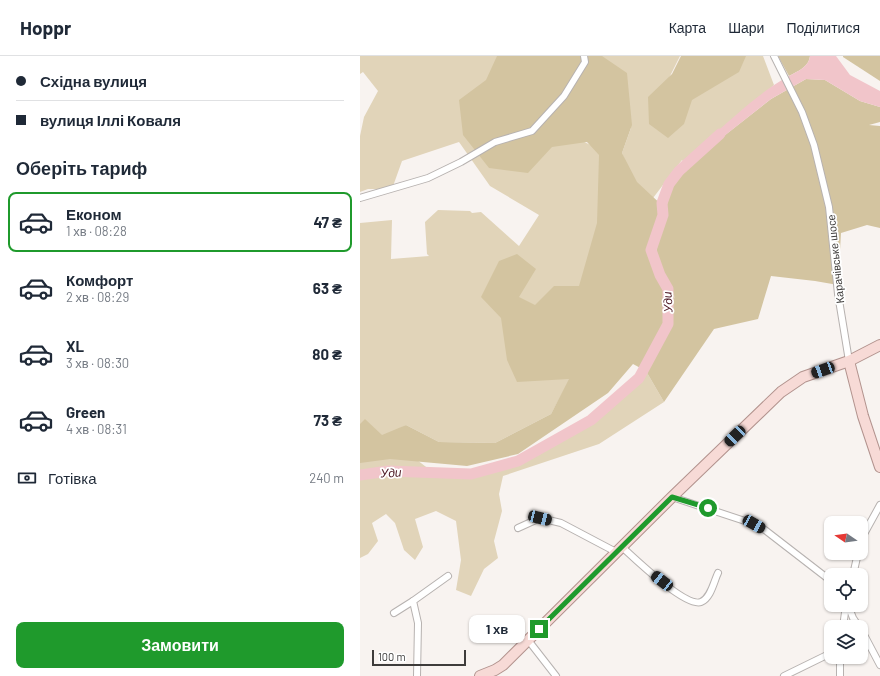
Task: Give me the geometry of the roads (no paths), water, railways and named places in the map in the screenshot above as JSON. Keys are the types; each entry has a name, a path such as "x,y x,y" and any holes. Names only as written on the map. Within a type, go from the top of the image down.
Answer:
{"main road":[{"path":"480,676 503,665 619,549 781,392 803,377 849,361 880,345"},
{"name":"Карачівське шосе","path":"849,361 863,416 877,450 880,467"}],"street":[{"path":"360,198 428,178 461,162 495,142 532,131 564,96 585,62 584,56"},
{"name":"Карачівське шосе","path":"774,56 798,103 814,145 830,207 838,294 849,361"},
{"path":"672,497 754,524 765,530 824,575"},
{"path":"868,527 880,505"},
{"path":"518,528 540,518 561,523 619,549 680,595 693,602 701,602 707,598 718,573"},
{"path":"394,614 448,576"},
{"path":"413,601 418,623 417,676"},
{"path":"528,640 556,676"},
{"path":"868,643 880,665"},
{"path":"784,676 824,656"},
{"path":"840,664 840,676"}],"waterway":[{"name":"Уди","path":"360,475 388,471 471,474 518,461 591,420 639,378 668,324 668,289 660,275 651,250 663,215 662,203 669,184 679,171 720,134"}]}
